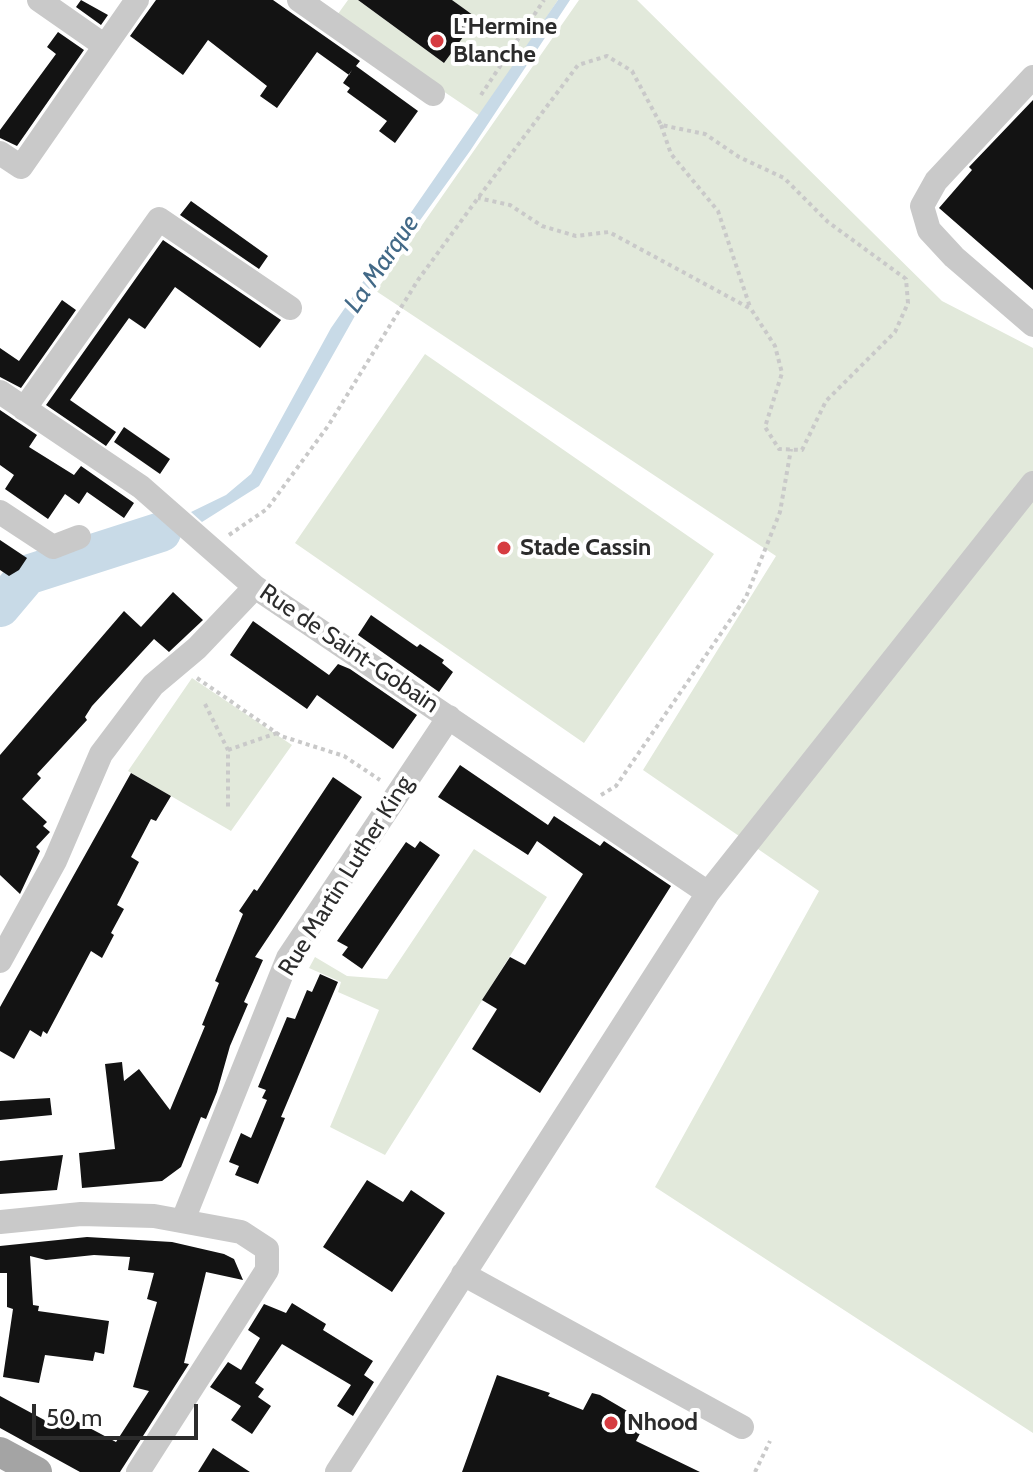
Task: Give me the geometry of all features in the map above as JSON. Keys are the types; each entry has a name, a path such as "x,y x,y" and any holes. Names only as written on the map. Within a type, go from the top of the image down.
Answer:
{"main road":[{"path":"0,1452 37,1472"}],"street":[{"path":"39,0 105,46"},
{"path":"0,153 21,167 137,0"},
{"path":"299,0 433,94"},
{"path":"1033,77 936,181 922,206 929,230 954,257 1033,325"},
{"path":"24,409 159,219 290,308"},
{"name":"Rue de Saint-Gobain","path":"0,392 141,487 255,587 708,893"},
{"path":"337,1472 708,893 1033,483"},
{"path":"0,512 53,547 79,537"},
{"path":"0,961 55,861 101,754 153,685 255,587"},
{"name":"Rue Martin Luther King","path":"183,1220 288,958 449,717"},
{"path":"0,1222 109,1214 183,1220 253,1237 267,1249 267,1270 138,1472"},
{"path":"463,1274 742,1427"}],"path":[{"path":"481,95 544,0"},
{"path":"211,547 267,509 328,426 418,280 478,198 578,65 607,56 632,71 661,125 671,154 718,211 734,269 751,309 775,346 782,373 765,427 779,449 802,450 826,401 895,332 908,303 906,279 828,222 784,178 739,157 705,134 661,125"},
{"path":"478,198 510,205 542,226 576,236 609,232 751,309"},
{"path":"576,803 616,786 746,597 780,512 791,449"},
{"path":"177,664 277,733 344,756 399,792"},
{"path":"205,704 228,750 228,808"},
{"path":"228,750 277,733"},
{"path":"755,1472 770,1441"}],"shaded area":[{"path":"348,0 358,0 444,63 477,18 452,0 558,0 480,116 335,18"},
{"path":"579,0 637,0 942,301 1033,348 1033,1433 655,1187 819,891 643,770 776,556 376,291"},
{"name":"Stade Cassin","path":"425,354 714,554 584,743 295,543"},
{"path":"192,678 292,745 231,831 128,771"},
{"path":"474,849 547,897 385,1155 330,1127 379,1010 338,992 341,982 309,968 315,957 347,976 387,979"}],"water":[{"path":"558,0 570,0 470,151 369,291 259,486 202,522 191,512 226,495 251,474 331,328"}],"building":[{"path":"81,0 108,15 101,25 76,7"},
{"path":"156,0 273,0 360,61 356,66 418,111 395,143 379,131 387,121 347,92 350,88 343,83 349,75 317,52 277,108 260,96 267,86 208,40 183,75 130,36"},
{"name":"L'Hermine Blanche","path":"358,0 452,0 477,18 444,63"},
{"path":"58,32 84,50 17,146 0,138 0,130 56,54 47,47"},
{"path":"1033,100 1033,290 939,208 972,170 969,167"},
{"path":"191,201 268,256 259,269 180,215"},
{"path":"163,240 281,320 260,348 175,287 145,329 129,318 70,400 116,432 106,446 46,405"},
{"path":"62,300 76,310 21,388 0,377 0,348 19,361"},
{"path":"0,410 37,435 29,447 74,475 81,466 134,503 124,518 87,492 79,504 65,494 48,519 5,489 14,475 0,465"},
{"path":"124,427 170,459 160,474 114,442"},
{"path":"0,540 27,558 19,570 9,576 0,570"},
{"path":"173,592 203,620 169,652 154,639 92,706 85,717 87,720 37,774 41,778 22,799 47,822 43,826 50,832 36,847 40,851 20,894 0,875 0,755 124,611 141,627"},
{"path":"371,615 417,647 420,644 444,660 442,663 453,672 439,692 358,635"},
{"path":"253,621 329,675 338,664 350,669 417,715 393,749 317,695 307,709 230,655"},
{"path":"460,765 548,825 554,816 600,846 604,841 671,886 540,1093 472,1049 497,1009 482,1000 510,957 525,965 583,874 537,841 528,855 438,797"},
{"path":"131,773 171,796 156,821 151,819 131,857 139,862 117,905 124,909 102,958 91,951 47,1034 43,1031 41,1037 30,1030 14,1059 0,1051 0,1007"},
{"path":"333,777 362,797 255,957 263,960 244,1002 248,1004 230,1046 217,1092 206,1119 201,1117 181,1167 162,1181 82,1188 79,1153 115,1149 105,1064 122,1062 124,1081 139,1069 170,1110 205,1026 202,1025 219,983 215,981 243,914 239,911 254,889 257,891"},
{"path":"420,841 440,855 362,969 342,955 348,947 337,941 406,842 415,848"},
{"path":"320,974 338,982 281,1117 285,1118 258,1184 235,1175 239,1166 229,1162 241,1133 251,1138 267,1100 262,1098 266,1090 258,1087 287,1017 295,1019 307,990 312,992"},
{"path":"50,1098 52,1115 0,1120 0,1101"},
{"path":"63,1155 57,1190 0,1194 0,1161"},
{"path":"367,1180 403,1202 411,1190 445,1213 392,1292 323,1247"},
{"path":"87,1237 172,1242 224,1254 234,1259 243,1280 206,1272 184,1363 189,1364 120,1472 80,1472 0,1428 0,1396 61,1429 67,1416 116,1442 149,1391 133,1387 157,1302 147,1299 154,1273 128,1270 130,1257 94,1255 46,1260 30,1256 33,1305 39,1306 38,1311 109,1321 104,1354 95,1352 93,1361 45,1355 39,1383 3,1377 13,1309 7,1307 7,1273 0,1273 0,1246"},
{"path":"292,1303 326,1324 323,1330 373,1361 364,1375 374,1382 353,1416 337,1406 351,1385 282,1344 255,1383 264,1389 258,1397 271,1406 252,1434 231,1420 241,1406 210,1387 228,1362 241,1370 260,1338 248,1330 264,1304 286,1313"},
{"name":"Nhood","path":"497,1375 550,1393 548,1396 583,1410 592,1393 600,1395 646,1422 636,1441 700,1472 462,1472"},
{"path":"213,1448 250,1472 198,1472"}],"waterway":[{"name":"La Marque","path":"0,607 27,575 161,532"}],"place":[{"name":"L'Hermine Blanche","path":"437,41"},
{"name":"Stade Cassin","path":"504,548"},
{"name":"Nhood","path":"611,1423"}]}
